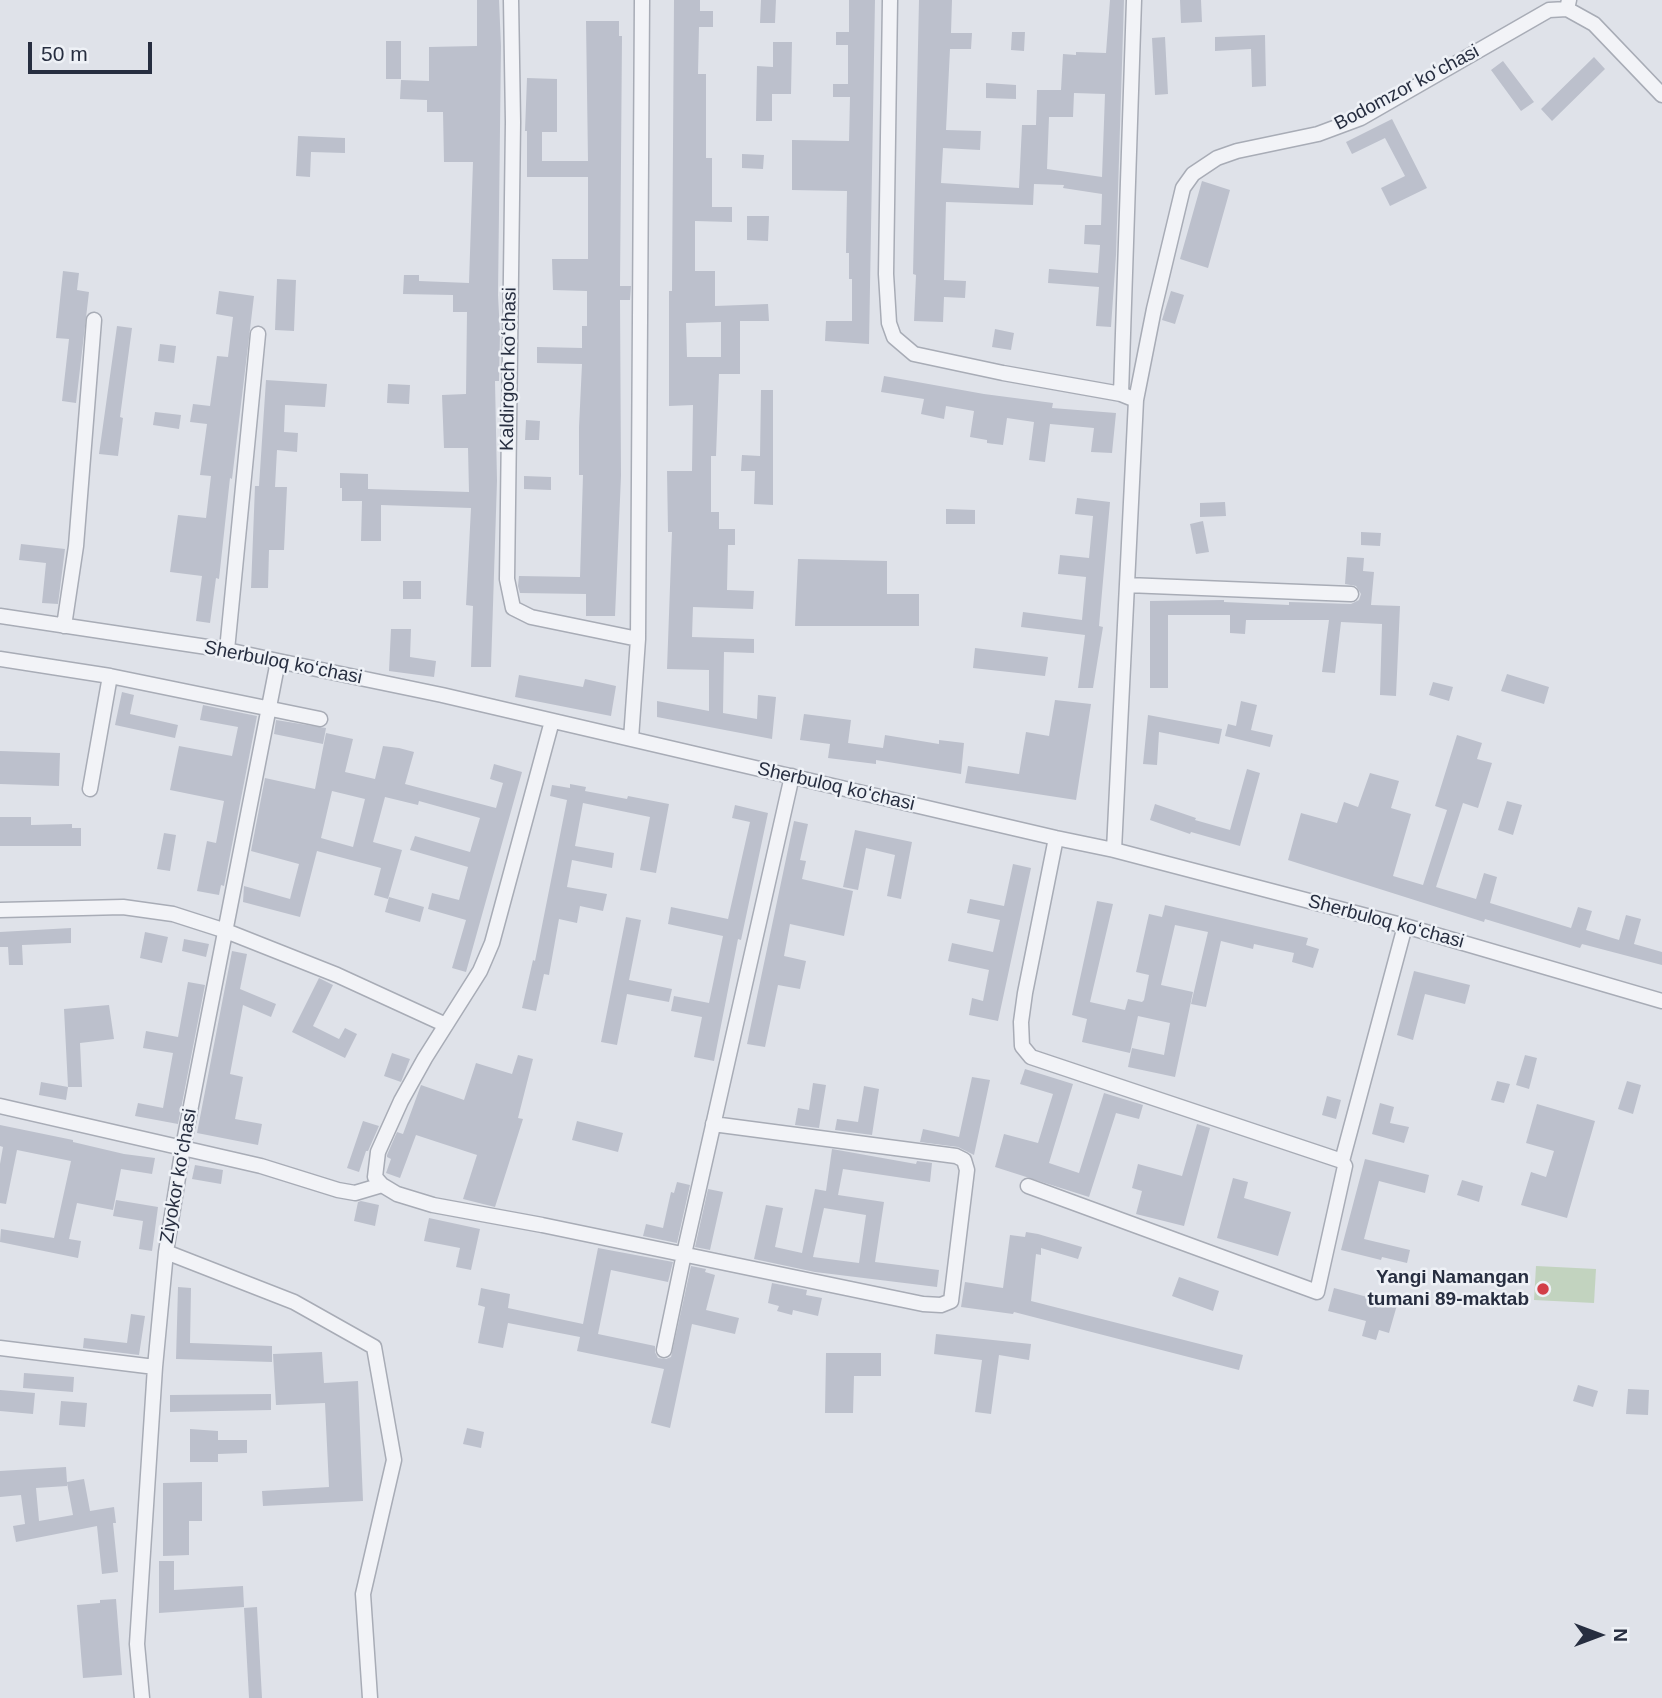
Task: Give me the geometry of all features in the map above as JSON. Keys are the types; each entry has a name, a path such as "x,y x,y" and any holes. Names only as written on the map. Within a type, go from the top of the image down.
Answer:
{"street":[{"name":"Kaldirgoch koʻchasi","path":"511,0 513,122 507,579 513,608 531,617 638,639"},
{"path":"631,739 638,639 642,0"},
{"path":"890,0 886,274 889,323 894,337 914,354 1121,394 1136,400"},
{"path":"1121,394 1134,0"},
{"path":"1568,5 1594,24 1662,95"},
{"name":"Bodomzor koʻchasi","path":"1114,849 1136,400 1154,309 1183,188 1205,164 1237,151 1318,134 1361,118 1549,10 1568,5"},
{"path":"64,626 75,546 94,320"},
{"path":"227,650 258,334"},
{"path":"1128,585 1350,594"},
{"name":"Sherbuloq koʻchasi","path":"0,616 227,650 1114,849 1405,926 1662,1001"},
{"path":"0,659 110,676 320,719"},
{"name":"Ziyokor koʻchasi","path":"142,1698 137,1644 155,1367 166,1252 183,1147 278,661"},
{"path":"90,789 110,676"},
{"path":"552,721 492,943 480,971 425,1058 378,1152 375,1177 397,1194 433,1205 923,1304 941,1305 951,1301 967,1170 964,1160 956,1156 713,1124"},
{"path":"664,1350 792,776"},
{"path":"1028,1186 1317,1292 1345,1166 1342,1161 1031,1057 1022,1046 1023,1003 1056,838"},
{"path":"0,910 123,907 173,914 226,931 337,975 446,1025"},
{"path":"1342,1161 1405,926"},
{"path":"0,1106 261,1166 338,1190 355,1193 382,1185"},
{"path":"166,1252 294,1302 374,1347 394,1460 363,1594 370,1698"},
{"path":"0,1348 155,1367"}],"green space":[{"path":"1536,1266 1596,1269 1594,1303 1534,1300"}],"building":[{"path":"477,0 499,0 501,46 498,295 500,333 499,381 495,381 497,481 491,667 471,667 473,606 466,605 471,508 381,505 381,541 361,541 362,501 342,501 340,488 340,473 368,474 368,489 469,492 468,448 444,448 442,395 466,394 467,312 453,312 453,295 403,294 404,275 419,275 419,281 469,283 473,162 444,162 443,112 427,112 427,100 400,99 401,80 429,81 429,47 477,46"},
{"path":"674,0 700,0 700,11 713,11 713,27 699,27 698,74 706,74 706,158 712,158 712,207 732,207 732,222 695,221 695,271 715,271 715,306 768,304 769,321 740,321 740,374 719,374 716,456 711,456 711,512 719,512 719,529 735,529 735,545 728,545 727,590 754,591 753,609 693,607 692,637 754,639 754,653 724,652 723,713 757,719 758,695 776,697 772,739 657,717 657,701 709,711 709,670 667,669 672,532 668,532 667,471 692,471 693,405 669,406 669,291 672,291","holes":["721,322 721,357 687,357 686,323"]},
{"path":"761,0 776,0 775,23 760,23"},
{"path":"849,0 875,0 869,344 825,341 826,321 852,321 852,279 849,279 849,253 846,253 847,191 792,190 792,140 849,141 850,97 833,97 833,84 848,84 848,45 836,45 836,32 849,32"},
{"path":"919,0 952,0 951,33 972,33 971,49 950,49 946,130 981,131 980,150 943,148 941,183 1019,188 1022,125 1036,125 1037,90 1061,90 1063,54 1106,53 1110,0 1124,0 1116,255 1111,327 1096,326 1099,287 1048,283 1049,269 1098,273 1100,245 1084,244 1085,225 1101,225 1102,194 1063,188 1064,185 1034,184 1033,205 946,202 944,280 966,281 965,298 944,297 943,322 914,321 916,275 913,274","holes":["1074,93 1105,94 1102,177 1047,169 1049,117 1073,117"]},
{"path":"1180,0 1201,0 1202,22 1181,23"},
{"path":"586,21 619,21 619,36 622,36 620,286 631,286 630,300 620,300 621,476 615,616 586,616 586,594 520,593 518,586 519,576 580,577 583,475 579,475 579,427 582,364 537,363 537,347 582,348 582,326 587,326 587,291 553,290 552,259 588,259 588,177 527,177 525,131 527,78 557,79 557,132 542,132 542,161 588,161"},
{"path":"1012,32 1025,32 1024,51 1011,50"},
{"path":"1265,35 1266,86 1252,87 1251,49 1215,51 1215,37"},
{"path":"1165,37 1168,94 1155,95 1152,38"},
{"path":"386,41 401,41 401,79 386,79"},
{"path":"773,42 792,42 791,94 772,94 772,121 756,121 757,66 773,67"},
{"path":"1594,57 1605,69 1552,121 1541,109"},
{"path":"1503,61 1534,102 1521,111 1491,70"},
{"path":"986,83 1016,85 1016,99 986,98"},
{"path":"1392,119 1427,188 1390,206 1381,188 1405,176 1385,138 1352,154 1346,142"},
{"path":"298,136 345,138 345,153 311,152 310,177 296,176"},
{"path":"742,154 764,155 763,169 742,168"},
{"path":"1202,181 1230,190 1208,268 1180,259"},
{"path":"747,216 769,216 768,241 747,240"},
{"path":"63,271 79,273 77,290 89,292 76,403 62,401 69,339 56,338"},
{"path":"277,279 296,280 294,331 275,330"},
{"path":"219,291 254,296 219,579 216,578 210,623 196,621 202,576 170,572 178,515 206,518 211,476 200,475 207,424 190,422 193,404 210,406 217,356 228,357 233,317 216,314"},
{"path":"1171,291 1184,295 1175,324 1162,320"},
{"path":"117,326 132,328 120,417 123,418 118,456 99,454"},
{"path":"995,329 1014,333 1011,350 992,347"},
{"path":"160,344 176,346 174,363 158,361"},
{"path":"884,376 1053,403 1052,408 1116,413 1112,453 1091,452 1094,428 1050,424 1045,462 1029,460 1034,422 1007,418 1003,445 987,443 987,440 970,437 974,411 946,406 944,419 921,414 924,399 881,392"},
{"path":"266,380 327,384 325,407 285,405 284,432 298,433 297,452 277,450 275,487 287,487 284,550 269,550 268,588 251,588 255,486 259,486"},
{"path":"388,384 410,385 409,404 387,403"},
{"path":"761,390 773,390 773,505 754,504 755,471 741,471 742,455 760,456"},
{"path":"155,412 181,415 179,429 153,425"},
{"path":"526,420 540,421 539,440 525,440"},
{"path":"524,476 551,477 551,490 524,489"},
{"path":"1077,498 1110,502 1099,626 1103,627 1093,688 1078,688 1085,635 1021,627 1023,612 1082,620 1086,577 1058,574 1060,555 1089,558 1093,516 1075,514"},
{"path":"1225,502 1226,516 1200,517 1200,503"},
{"path":"946,509 975,510 975,524 946,524"},
{"path":"1203,521 1209,552 1196,554 1190,524"},
{"path":"1361,532 1381,533 1380,546 1361,545"},
{"path":"21,544 65,549 58,604 42,603 46,563 19,560"},
{"path":"1347,557 1364,558 1363,571 1374,572 1371,605 1400,606 1396,696 1380,695 1382,624 1341,622 1335,673 1322,672 1329,620 1246,620 1245,634 1230,633 1230,615 1168,615 1168,688 1150,688 1150,601 1224,600 1289,605 1289,602 1351,604 1359,600 1361,594 1356,586 1345,584"},
{"path":"798,559 887,561 887,594 919,594 919,626 795,626"},
{"path":"403,581 421,581 421,599 403,599"},
{"path":"391,629 411,629 410,657 436,661 434,677 389,671"},
{"path":"975,648 1048,657 1045,676 973,668"},
{"path":"1507,674 1549,687 1544,704 1501,691"},
{"path":"519,675 583,687 585,679 616,686 611,716 515,697"},
{"path":"1433,682 1453,687 1449,701 1429,695"},
{"path":"122,692 134,695 130,714 178,725 175,738 115,725"},
{"path":"1055,700 1091,704 1076,800 965,783 968,766 1019,774 1026,732 1049,736"},
{"path":"1241,701 1257,705 1251,730 1273,735 1270,747 1225,736 1228,724 1236,726"},
{"path":"203,705 257,716 224,886 221,885 219,895 197,891 207,841 216,843 224,801 170,790 179,746 232,756 238,727 200,720"},
{"path":"804,714 851,720 848,743 883,748 885,735 939,744 939,740 964,743 961,774 876,760 876,764 828,758 830,744 800,740"},
{"path":"1148,715 1222,729 1219,744 1159,732 1157,765 1143,764"},
{"path":"276,720 326,728 323,744 274,734"},
{"path":"326,733 353,739 345,772 375,779 383,746 399,748 414,752 405,784 496,808 503,783 490,779 494,764 522,772 466,972 452,968 466,920 428,909 432,893 459,900 468,867 410,850 415,836 470,852 480,818 419,801 418,805 385,797 373,842 402,850 388,899 374,895 381,868 317,851 300,917 243,902 244,886 290,899 299,864 251,851 265,778 315,789","holes":["332,791 365,799 353,847 321,838"]},
{"path":"1457,735 1482,743 1477,759 1492,763 1478,808 1463,803 1436,887 1476,899 1484,873 1497,877 1490,903 1571,928 1578,907 1592,911 1586,930 1619,940 1626,915 1641,919 1634,944 1662,952 1662,965 1582,944 1580,948 1485,919 1484,922 1288,860 1301,813 1337,823 1344,802 1358,807 1370,773 1399,781 1391,808 1411,814 1393,876 1423,885 1447,810 1435,806"},
{"path":"0,751 60,753 59,786 0,784"},
{"path":"1247,769 1260,773 1240,846 1191,832 1190,834 1150,820 1155,804 1230,830"},
{"path":"570,784 586,787 585,791 669,804 656,873 640,870 650,817 583,803 575,846 614,853 612,868 572,860 567,887 607,894 603,911 580,906 577,923 559,919 549,975 544,974 536,1011 522,1008 533,960 535,961 567,800 550,796 552,785 570,788"},
{"path":"1507,801 1522,805 1513,835 1498,830"},
{"path":"735,805 768,813 741,940 738,939 714,1061 694,1057 702,1017 671,1011 674,996 709,1003 723,936 668,924 671,907 728,919 750,822 732,818"},
{"path":"0,817 31,817 31,825 72,824 72,828 81,828 81,846 0,846"},
{"path":"794,821 808,824 800,860 806,861 802,879 853,891 844,936 790,924 784,956 806,961 800,989 778,985 765,1047 747,1044"},
{"path":"855,830 912,842 901,899 887,896 895,855 866,848 858,890 843,887"},
{"path":"164,833 176,835 170,871 157,869"},
{"path":"1013,864 1031,868 998,1021 969,1015 972,998 983,1001 989,970 948,961 952,943 993,952 1000,920 967,913 970,899 1004,906"},
{"path":"389,897 424,907 420,922 385,912"},
{"path":"1097,901 1113,904 1090,1002 1125,1010 1128,999 1142,1002 1144,1000 1149,975 1136,972 1149,914 1162,917 1165,905 1308,938 1306,945 1319,949 1313,968 1292,962 1294,953 1254,944 1253,949 1221,941 1206,1007 1191,1004 1208,932 1175,925 1161,985 1193,992 1175,1077 1128,1067 1132,1048 1164,1055 1170,1023 1138,1016 1130,1053 1082,1042 1087,1019 1072,1015"},
{"path":"626,917 641,920 629,980 672,989 669,1002 627,994 617,1045 601,1042"},
{"path":"71,928 71,943 22,945 23,965 9,965 8,947 0,947 0,932"},
{"path":"145,932 168,937 162,963 140,958"},
{"path":"184,939 209,944 206,957 182,951"},
{"path":"232,951 247,954 240,989 276,1004 271,1017 243,1005 230,1074 243,1077 235,1119 262,1124 258,1145 197,1133"},
{"path":"1414,971 1470,985 1465,1004 1425,994 1413,1040 1397,1035"},
{"path":"319,978 333,985 313,1026 339,1039 345,1028 357,1034 345,1058 292,1032"},
{"path":"188,982 205,985 178,1124 135,1116 138,1103 163,1108 173,1053 143,1048 146,1031 178,1037"},
{"path":"109,1005 114,1039 80,1043 82,1087 68,1087 64,1009"},
{"path":"392,1053 410,1059 401,1082 384,1076"},
{"path":"518,1055 533,1059 518,1118 523,1119 495,1207 463,1199 477,1155 416,1135 400,1178 386,1173 391,1159 387,1155 397,1132 403,1134 421,1085 464,1100 476,1063 512,1074"},
{"path":"1525,1055 1537,1058 1529,1089 1516,1085"},
{"path":"1025,1069 1073,1084 1049,1163 1079,1173 1104,1093 1143,1105 1139,1119 1116,1113 1089,1197 995,1167 1004,1134 1038,1143 1053,1094 1020,1084"},
{"path":"972,1077 990,1080 974,1155 958,1147 920,1142 923,1129 959,1137"},
{"path":"1497,1081 1510,1084 1504,1103 1491,1100"},
{"path":"1627,1081 1641,1085 1633,1114 1618,1109"},
{"path":"41,1082 68,1087 66,1100 39,1095"},
{"path":"813,1083 826,1085 819,1128 795,1125 798,1108 809,1110"},
{"path":"864,1086 879,1089 872,1135 835,1130 837,1119 858,1122"},
{"path":"1327,1096 1341,1100 1336,1119 1322,1115"},
{"path":"1380,1103 1394,1107 1390,1123 1409,1127 1404,1143 1372,1134"},
{"path":"1537,1104 1595,1121 1567,1218 1521,1205 1531,1172 1546,1177 1554,1151 1526,1143"},
{"path":"363,1121 379,1126 359,1172 347,1168"},
{"path":"577,1121 623,1133 618,1152 572,1140"},
{"path":"1197,1124 1210,1128 1184,1226 1136,1214 1142,1191 1132,1188 1138,1164 1182,1176"},
{"path":"0,1125 124,1154 155,1158 152,1174 121,1169 113,1210 77,1203 69,1239 81,1241 78,1258 0,1242 1,1229 54,1238 71,1161 17,1150 6,1204 0,1203 3,1147 0,1146"},
{"path":"832,1149 916,1164 917,1161 932,1163 930,1182 843,1169 838,1195 884,1202 875,1262 939,1270 937,1287 815,1272 754,1259 766,1205 783,1208 775,1247 802,1253 815,1189 826,1191","holes":["824,1208 866,1215 859,1263 813,1257"]},
{"path":"1365,1159 1429,1175 1425,1193 1379,1181 1364,1239 1410,1250 1407,1263 1341,1250"},
{"path":"195,1165 223,1170 221,1184 192,1179"},
{"path":"1233,1178 1248,1182 1244,1198 1291,1212 1278,1256 1217,1238"},
{"path":"1462,1180 1483,1186 1479,1202 1457,1195"},
{"path":"677,1182 690,1185 677,1243 643,1236 646,1224 663,1228 671,1192 674,1193"},
{"path":"708,1189 723,1192 710,1250 695,1247"},
{"path":"116,1200 158,1207 152,1251 139,1249 143,1221 113,1216"},
{"path":"358,1202 379,1205 375,1226 354,1221"},
{"path":"429,1218 480,1229 471,1270 456,1267 460,1248 424,1241"},
{"path":"1026,1232 1082,1247 1078,1259 1041,1248 1041,1255 1036,1254 1031,1301 1243,1355 1239,1370 1014,1312 961,1307 965,1282 1003,1288 1010,1235 1025,1237"},
{"path":"598,1248 673,1262 668,1282 611,1270 598,1334 655,1346 658,1358 671,1357 691,1266 706,1269 705,1272 715,1275 706,1310 739,1318 735,1334 692,1324 670,1428 651,1423 664,1369 577,1351 580,1337 508,1323 503,1348 478,1343 485,1307 478,1305 481,1288 510,1294 508,1308 583,1324"},
{"path":"1179,1277 1219,1291 1213,1311 1172,1296"},
{"path":"772,1283 807,1290 806,1295 822,1298 818,1316 793,1310 792,1315 777,1311 779,1306 768,1303"},
{"path":"178,1287 191,1288 190,1343 272,1346 272,1362 176,1359"},
{"path":"1334,1288 1397,1305 1389,1333 1379,1330 1376,1340 1362,1336 1366,1321 1328,1311"},
{"path":"131,1314 145,1316 139,1355 83,1348 84,1338 127,1343"},
{"path":"936,1334 1031,1344 1029,1360 999,1355 991,1414 975,1412 982,1360 934,1354"},
{"path":"322,1352 324,1383 358,1381 363,1501 263,1506 262,1491 329,1487 325,1403 276,1405 273,1354"},
{"path":"826,1353 881,1353 881,1376 854,1376 853,1413 825,1413"},
{"path":"24,1373 74,1377 73,1392 23,1388"},
{"path":"1578,1385 1598,1391 1593,1407 1573,1401"},
{"path":"1628,1389 1649,1390 1648,1415 1626,1414"},
{"path":"0,1390 35,1393 33,1414 0,1411"},
{"path":"271,1394 271,1410 170,1412 170,1395"},
{"path":"61,1401 87,1403 85,1427 59,1425"},
{"path":"467,1428 484,1432 481,1448 463,1444"},
{"path":"190,1429 218,1431 218,1440 247,1440 247,1453 218,1454 218,1462 190,1462"},
{"path":"66,1467 67,1482 84,1479 90,1511 114,1507 118,1572 102,1574 97,1526 16,1542 13,1526 25,1524 21,1495 0,1497 0,1471","holes":["67,1483 73,1515 39,1521 36,1488 67,1486"]},
{"path":"202,1482 202,1521 189,1521 189,1555 163,1556 163,1483"},
{"path":"159,1561 174,1561 174,1590 243,1586 244,1607 159,1613"},
{"path":"116,1599 122,1675 83,1678 77,1605"},
{"path":"257,1607 262,1698 249,1698 244,1608"}],"place":[{"name":"Yangi Namangan tumani 89-maktab","path":"1543,1289"}]}
